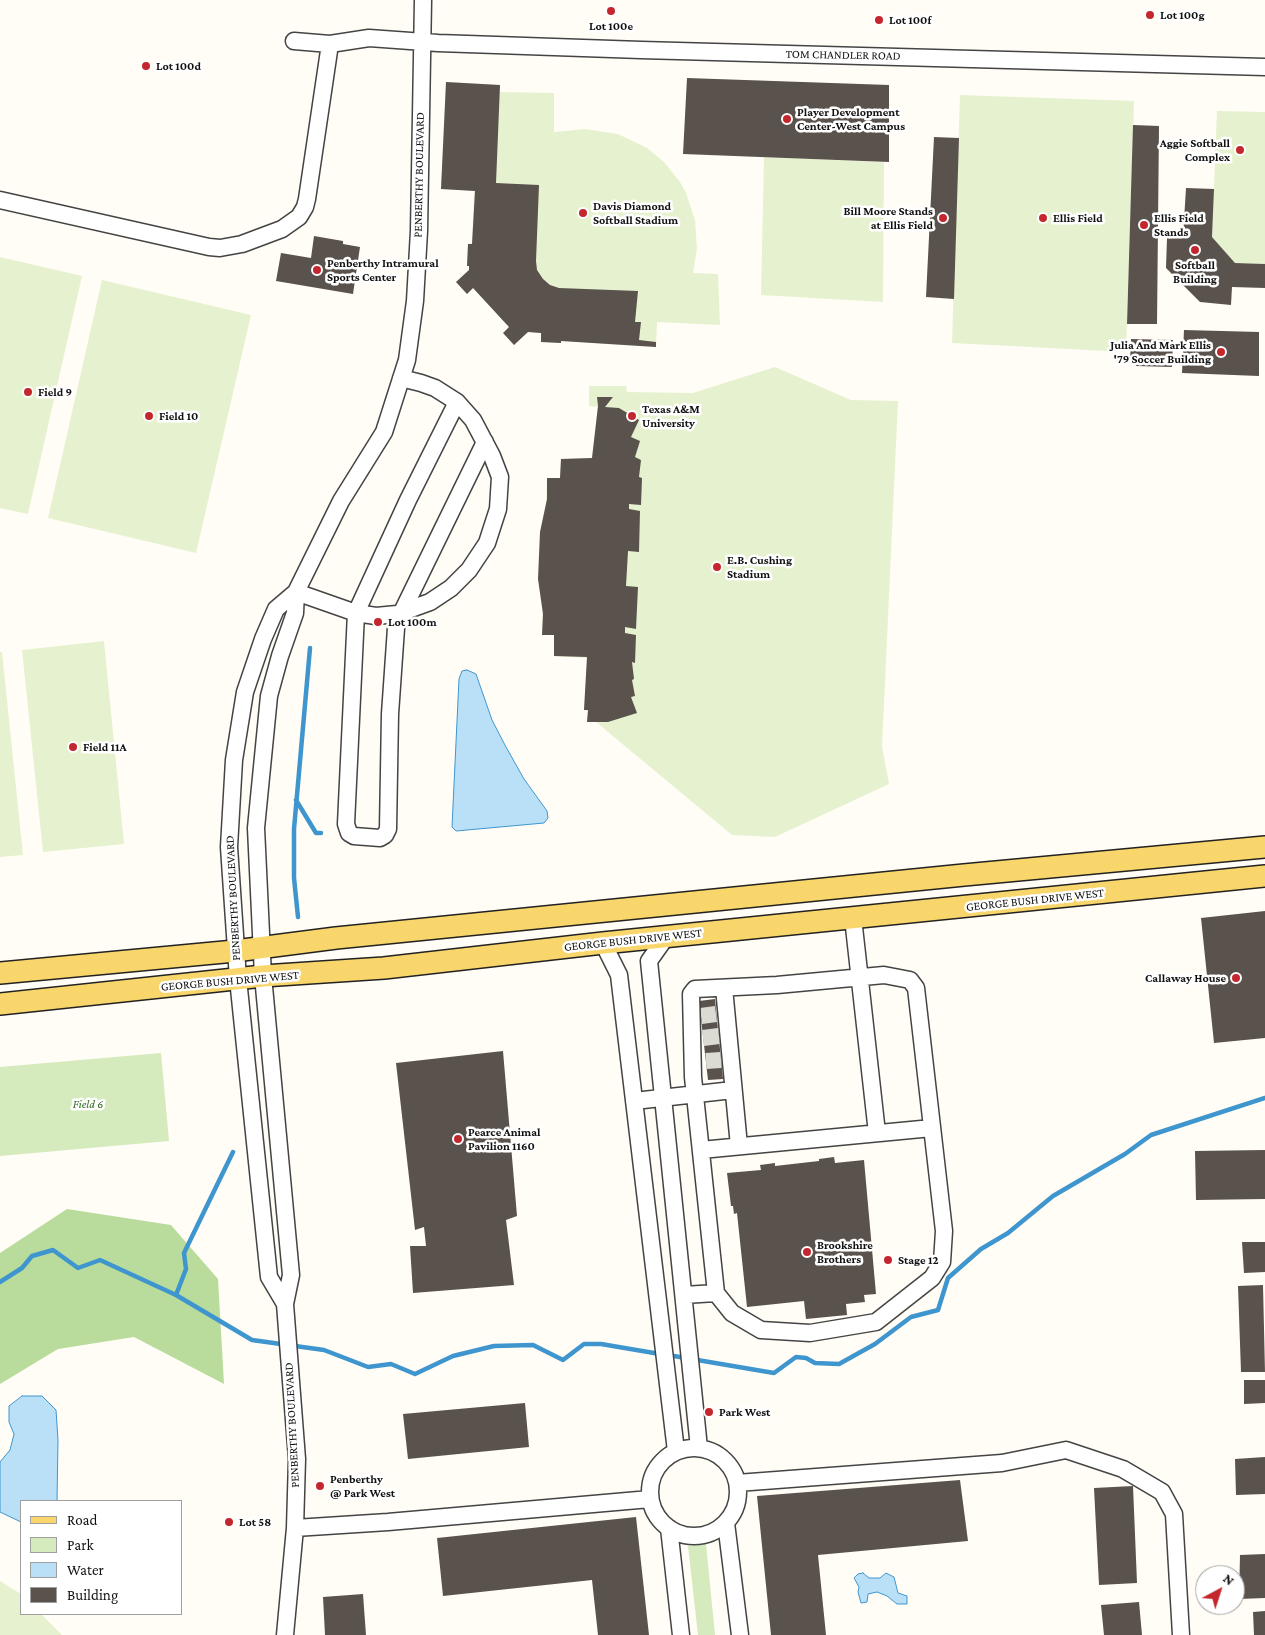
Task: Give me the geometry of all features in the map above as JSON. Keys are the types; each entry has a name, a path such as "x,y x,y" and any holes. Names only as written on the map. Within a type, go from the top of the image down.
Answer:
{"main road":[{"path":"0,973 235,951 336,938 964,875 1265,847"},
{"path":"852,918 853,908 856,905 935,896 964,875"},
{"name":"GEORGE BUSH DRIVE WEST","path":"0,1004 263,976 384,968 666,936 1265,876"}],"street":[{"name":"PENBERTHY BOULEVARD","path":"285,1304 269,1277 235,951 229,847 234,760 245,692 263,639 276,609 296,592 342,501 384,432 407,360 415,301 419,221 423,0"},
{"name":"TOM CHANDLER ROAD","path":"294,41 330,44 369,38 422,42 641,50 1265,67"},
{"path":"0,200 209,247 220,248 242,244 282,228 298,217 306,207 330,44"},
{"path":"296,592 356,613 376,616 400,613 430,602 451,588 469,570 487,543 498,509 500,477 485,442 473,420 457,402 435,388 401,378"},
{"path":"457,402 408,500 356,613 346,824 347,830 351,835 377,838 385,835 388,829 390,714 400,613 485,442"},
{"name":"PENBERTHY BOULEVARD","path":"284,1635 295,1528 296,1459 285,1304 291,1275 263,976 256,828 269,696 280,656 296,613 296,592"},
{"path":"852,918 878,1133"},
{"path":"666,936 649,961 699,1448"},
{"path":"603,943 618,975 676,1451"},
{"path":"884,975 898,977 910,980 916,988 944,1231 942,1262 932,1278 876,1322 810,1334 761,1330 732,1313 716,1293 695,1094 712,1061 709,1015 691,994 694,989 859,978 884,975"},
{"path":"724,988 709,1015 712,1061 733,1090 739,1146"},
{"path":"634,1101 733,1090"},
{"path":"700,1150 932,1128"},
{"path":"684,1295 716,1293"},
{"path":"699,1448 717,1454 730,1466 737,1483 738,1497 734,1511 726,1523 714,1532 699,1536 683,1535 669,1528 660,1520 650,1499 650,1485 655,1471 664,1459 676,1451 699,1448"},
{"path":"737,1483 1002,1463 1066,1450 1123,1469 1162,1492 1174,1514 1180,1635"},
{"path":"295,1528 388,1522 650,1499"},
{"path":"726,1523 740,1635"},
{"path":"669,1528 681,1635"}],"green space":[{"name":"Davis Diamond Softball Stadium","path":"446,82 500,85 500,92 554,93 554,132 585,129 618,134 647,148 664,162 686,193 695,220 697,249 693,273 718,274 720,325 657,322 656,347 562,341 561,343 541,342 541,333 528,332 514,345 509,327 473,288 467,294 456,282 469,270 469,266 467,266 468,244 472,243 474,191 441,189"},
{"name":"Ellis Field","path":"960,95 1134,101 1126,352 952,343"},
{"name":"Aggie Softball Complex","path":"1217,111 1265,112 1265,264 1235,263 1212,237"},
{"path":"764,157 884,162 883,302 761,295"},
{"name":"Field 9","path":"0,257 82,276 28,514 0,508"},
{"name":"Field 10","path":"102,280 251,315 196,553 48,518"},
{"name":"E.B. Cushing Stadium","path":"775,367 851,400 898,401 882,747 889,784 775,837 732,835 596,722 587,722 588,711 584,710 587,658 554,656 554,635 542,635 547,478 560,478 561,459 592,458 598,407 589,406 589,386 626,386 627,392 693,393"},
{"name":"Field 11A","path":"104,641 124,844 43,852 22,650"},
{"path":"0,652 2,652 23,855 0,857"},
{"name":"Field 6","path":"161,1053 169,1141 0,1156 0,1067"},
{"path":"67,1209 171,1225 218,1279 224,1384 134,1337 58,1349 0,1384 0,1253"},
{"path":"706,1544 715,1635 698,1635 688,1546"},
{"path":"0,1581 20,1593 20,1615 42,1615 62,1635 0,1635"}],"water":[{"path":"467,670 476,674 492,720 524,779 547,811 548,818 544,823 456,831 452,827 459,679 462,671"},
{"path":"22,1396 42,1396 56,1410 58,1440 57,1500 20,1500 20,1522 0,1512 0,1462 10,1450 14,1434 9,1422 9,1406"},
{"path":"863,1573 869,1578 880,1578 886,1573 894,1577 898,1593 907,1596 907,1604 897,1604 887,1596 877,1592 868,1594 867,1602 861,1603 858,1592 859,1587 854,1578 858,1574"}],"building":[{"name":"Player Development Center-West Campus","path":"687,78 889,85 889,162 683,154"},
{"path":"446,82 500,85 496,183 539,185 536,261 537,270 543,279 550,285 559,288 638,291 635,322 641,322 639,340 656,342 656,347 561,341 561,343 541,342 541,333 528,332 514,345 503,333 509,327 473,288 467,294 456,282 469,270 469,266 467,266 468,244 472,244 475,191 441,189"},
{"name":"Ellis Field Stands","path":"1133,125 1159,126 1157,324 1127,324"},
{"name":"Bill Moore Stands at Ellis Field","path":"934,137 959,138 954,299 926,297"},
{"name":"Softball Building","path":"1186,188 1214,189 1212,237 1235,263 1265,264 1265,288 1232,287 1231,305 1200,302 1166,268 1167,238 1183,237"},
{"name":"Penberthy Intramural Sports Center","path":"314,236 343,241 343,244 360,247 353,294 276,281 281,253 311,258"},
{"name":"Julia And Mark Ellis '79 Soccer Building","path":"1184,330 1259,332 1259,376 1182,373"},
{"path":"1131,339 1173,340 1172,367 1136,366 1137,362 1130,362"},
{"path":"597,397 613,397 605,407 619,408 639,420 631,437 640,441 635,457 641,460 639,477 642,478 641,505 629,504 629,509 640,511 639,552 628,551 626,586 638,587 636,629 625,627 625,633 636,635 635,663 632,662 634,679 632,680 635,696 631,697 637,713 608,722 587,722 588,710 584,710 587,657 554,656 554,635 542,635 543,614 538,579 540,532 547,499 547,478 560,478 561,459 592,458 598,406"},
{"name":"Callaway House","path":"1265,911 1265,1038 1214,1043 1201,918"},
{"path":"715,999 723,1079 708,1080 699,1001"},
{"name":"Pearce Animal Pavilion 1160","path":"503,1051 517,1216 506,1220 514,1285 413,1293 410,1246 426,1246 424,1227 415,1230 396,1063"},
{"path":"1265,1150 1265,1199 1196,1200 1195,1151"},
{"name":"Brookshire Brothers","path":"834,1157 835,1163 864,1160 876,1294 864,1295 865,1302 846,1304 847,1315 806,1319 804,1301 747,1307 737,1213 734,1214 733,1206 731,1206 727,1173 761,1170 760,1165 775,1163 775,1166 819,1161 819,1159"},
{"path":"1242,1242 1265,1242 1265,1272 1244,1273"},
{"path":"1263,1285 1265,1372 1241,1372 1238,1286"},
{"path":"1244,1380 1265,1380 1265,1403 1244,1404"},
{"path":"525,1403 529,1447 408,1459 403,1414"},
{"path":"1265,1457 1265,1494 1236,1495 1235,1459"},
{"path":"960,1480 968,1541 818,1555 826,1635 771,1635 757,1496"},
{"path":"1133,1486 1137,1583 1099,1585 1094,1488"},
{"path":"636,1517 649,1635 598,1635 592,1580 443,1596 437,1538"},
{"path":"1265,1554 1265,1598 1245,1599 1245,1565 1240,1565 1240,1555"},
{"path":"363,1594 366,1635 325,1635 323,1597"},
{"path":"1139,1602 1142,1635 1104,1635 1101,1605"},
{"path":"1265,1611 1265,1635 1254,1635 1253,1612"}],"waterway":[{"path":"298,917 294,878 294,829 310,648"},
{"path":"296,800 316,833 321,833"},
{"path":"668,1355 774,1373 796,1357 806,1358 815,1363 839,1364 875,1344 911,1317 938,1310 948,1278 981,1249 1008,1233 1053,1196 1125,1154 1151,1135 1265,1098"},
{"path":"176,1295 186,1269 184,1253 233,1152"},
{"path":"0,1282 22,1268 32,1256 53,1250 78,1268 100,1260 176,1295 252,1340 324,1350 368,1367 391,1364 415,1374 453,1356 494,1346 533,1345 563,1360 584,1344 601,1344 660,1354"}],"tunnel":[{"path":"701,1016 716,1014"},
{"path":"703,1038 719,1036"},
{"path":"706,1061 721,1060"}],"place":[{"name":"Lot 100e","path":"611,11"},
{"name":"Lot 100g","path":"1150,15"},
{"name":"Lot 100f","path":"879,20"},
{"name":"Lot 100d","path":"146,66"},
{"name":"Player Development Center-West Campus","path":"787,119"},
{"name":"Aggie Softball Complex","path":"1240,150"},
{"name":"Davis Diamond Softball Stadium","path":"583,213"},
{"name":"Bill Moore Stands at Ellis Field","path":"943,218"},
{"name":"Ellis Field","path":"1043,218"},
{"name":"Ellis Field Stands","path":"1144,225"},
{"name":"Softball Building","path":"1195,250"},
{"name":"Penberthy Intramural Sports Center","path":"317,270"},
{"name":"Julia And Mark Ellis '79 Soccer Building","path":"1221,352"},
{"name":"Field 9","path":"28,392"},
{"name":"Field 10","path":"149,416"},
{"name":"Texas A&M University","path":"632,416"},
{"name":"E.B. Cushing Stadium","path":"717,567"},
{"name":"Lot 100m","path":"378,622"},
{"name":"Field 11A","path":"73,747"},
{"name":"Callaway House","path":"1236,978"},
{"name":"Pearce Animal Pavilion 1160","path":"458,1139"},
{"name":"Brookshire Brothers","path":"807,1252"},
{"name":"Stage 12","path":"888,1260"},
{"name":"Park West","path":"709,1412"},
{"name":"Penberthy @ Park West","path":"320,1486"},
{"name":"Lot 58","path":"229,1522"}]}
